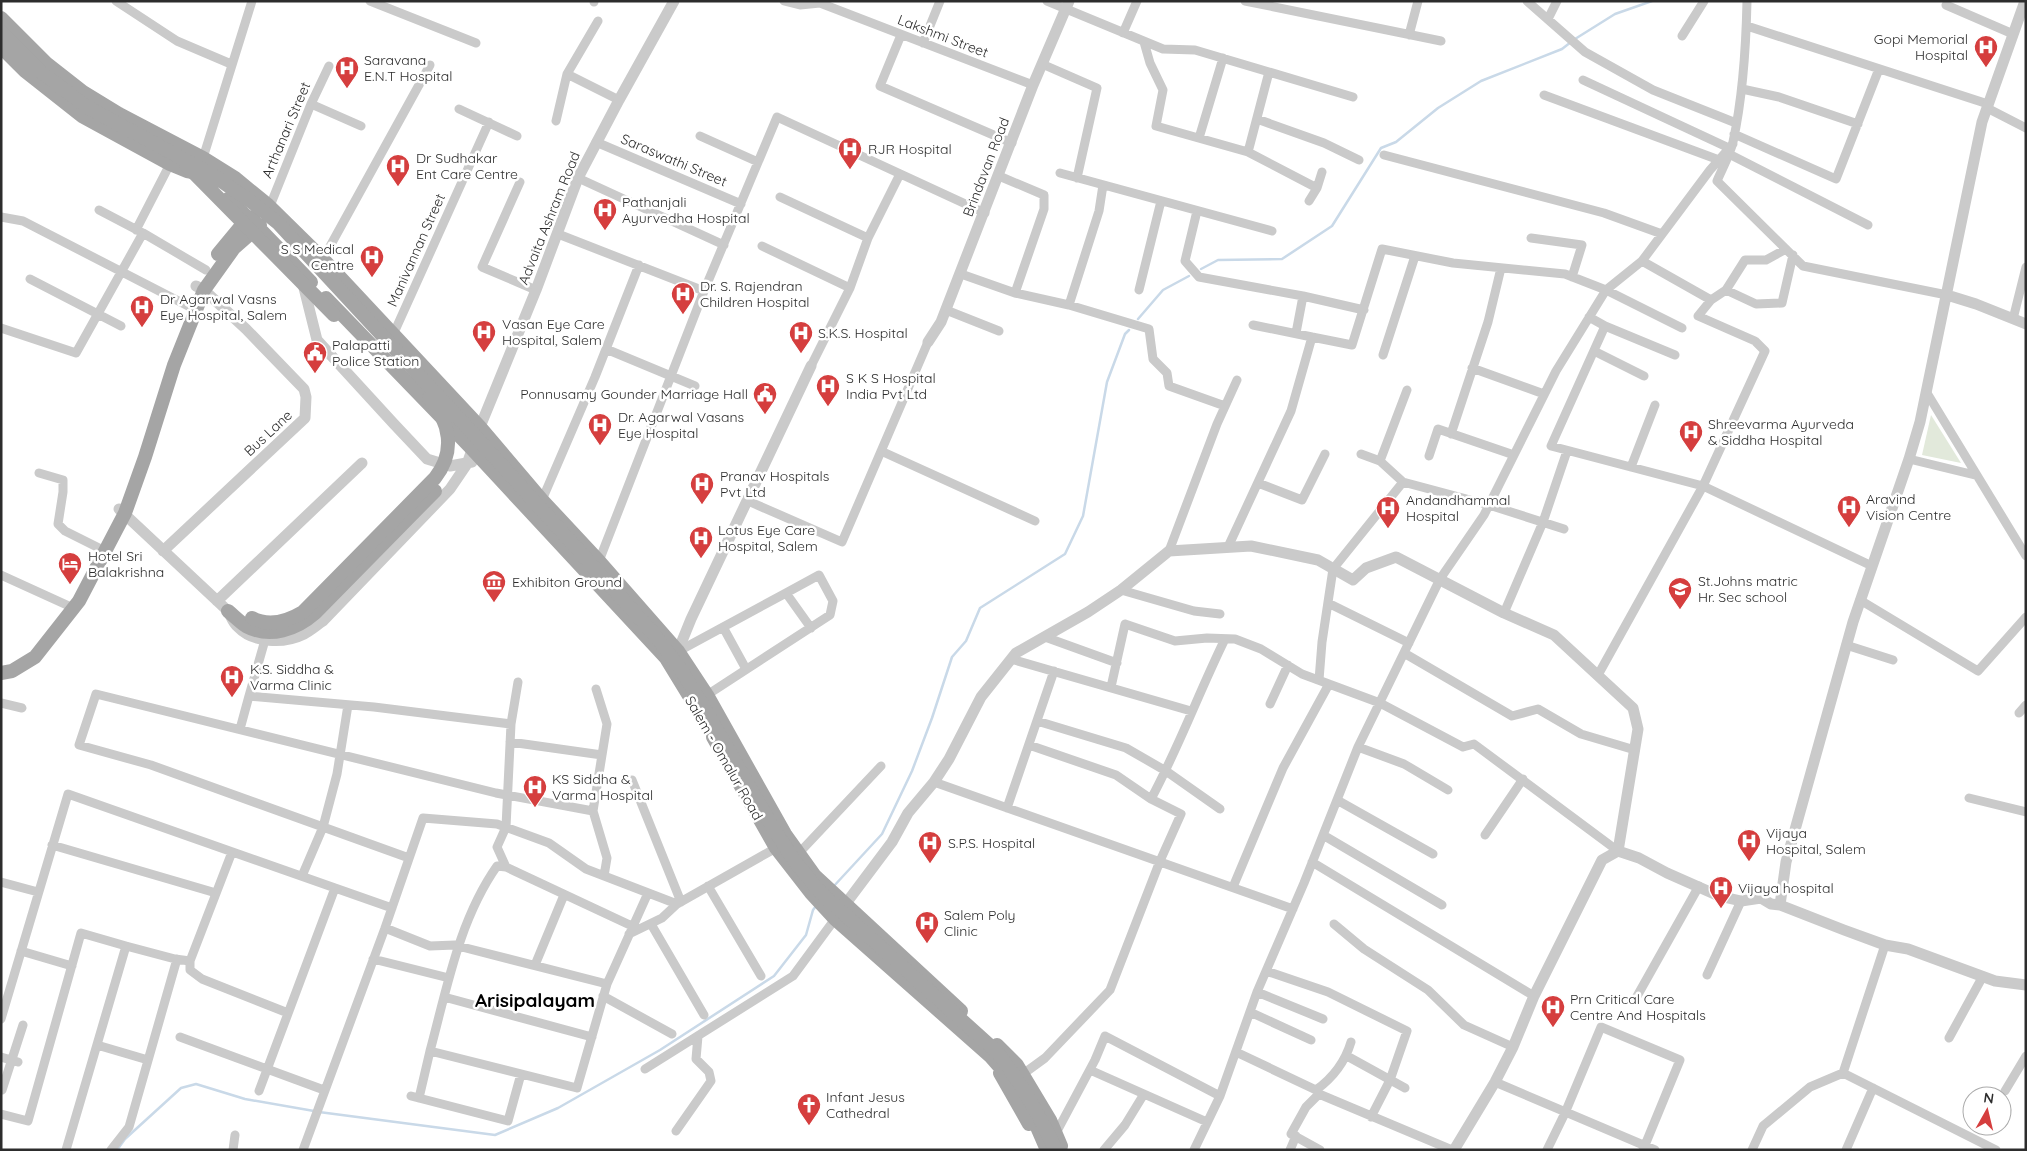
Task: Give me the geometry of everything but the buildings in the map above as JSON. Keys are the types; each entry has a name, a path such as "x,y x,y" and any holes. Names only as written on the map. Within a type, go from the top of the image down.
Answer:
{"main road":[{"path":"1,18 64,80"},
{"path":"1,23 64,80 119,114 203,158 234,178 273,209 323,259 480,427 542,500 599,561 672,654 707,695 785,834 815,876 979,1026 1017,1065 1050,1120 1063,1150"},
{"path":"1,32 41,72 87,106 200,167 265,213 292,238 654,634 680,668 776,834 797,864 821,893 997,1052 1012,1071 1037,1110 1056,1150"},
{"path":"1,41 29,70 58,94 117,131 210,179 276,234 431,400 440,413 449,435 449,449 445,462 435,478 311,605 295,617 281,622 248,621"},
{"path":"1,46 35,79 82,116 170,164 203,177 254,223 475,452"},
{"path":"1,56 24,76 35,79"},
{"path":"186,165 241,219 433,420 475,452"},
{"path":"1,673 12,671 35,657 80,601 122,511 151,421 166,361 200,288 206,270 228,240 273,209"},
{"path":"200,288 254,223"},
{"path":"228,611 243,613 248,621 261,631 278,632 293,628 308,620 440,486 455,464 458,443 455,422 443,401"},
{"name":"Salem - Omalur Road","path":"475,452 672,654 697,709 776,848 820,903 835,919 990,1056"},
{"path":"1,668 13,664 34,648 69,606 82,588 122,511"},
{"path":"990,1056 1041,1150"},
{"path":"990,1056 1011,1080 1030,1111 1047,1150"}],"street":[{"path":"116,1 177,41 231,64"},
{"path":"203,158 252,1"},
{"path":"370,1 476,43"},
{"name":"Advaita Ashram Road","path":"475,452 480,427 536,290 578,178 674,1"},
{"name":"Lakshmi Street","path":"784,1 800,5 820,3 1034,85"},
{"path":"923,43 940,1"},
{"path":"1047,1 1067,5 1123,33 1163,49 1195,50 1353,97"},
{"path":"1123,33 1137,1"},
{"path":"1245,1 1441,41"},
{"path":"1410,35 1418,1"},
{"path":"1528,1 1585,52 1654,90 1736,123"},
{"path":"1548,19 1557,1"},
{"path":"1682,36 1704,1"},
{"path":"1747,1 1742,89 1730,149 1717,181 1803,266 1947,295 1976,304 2026,324"},
{"path":"1780,905 1788,853 1846,645 1909,459 1927,393 1982,122 2024,1"},
{"name":"Brindavan Road","path":"928,342 941,322 961,274 1042,64 1067,5"},
{"path":"1946,5 2013,34"},
{"path":"556,121 567,74 598,21"},
{"path":"1746,26 1988,106 2026,128"},
{"path":"901,34 880,86 1012,143"},
{"path":"1144,42 1150,63 1164,90 1156,126 1248,152 1317,188"},
{"path":"1199,138 1223,58"},
{"path":"1042,64 1097,88 1077,178"},
{"path":"323,259 430,65"},
{"name":"Arthanari Street","path":"273,209 272,201 311,104 330,66"},
{"path":"1734,134 1836,179 1879,70"},
{"path":"1248,152 1270,72"},
{"path":"567,74 619,100"},
{"path":"1583,80 1730,149 1868,226"},
{"path":"1742,89 1779,98 1858,124"},
{"path":"1544,94 1719,160"},
{"path":"311,104 361,126"},
{"path":"459,109 517,136"},
{"path":"599,561 704,291 777,117 985,213"},
{"path":"1257,119 1324,143 1359,160"},
{"name":"Manivannan Street","path":"393,335 489,122"},
{"path":"700,136 758,162"},
{"name":"Saraswathi Street","path":"596,142 741,204"},
{"path":"1194,1150 1220,1096 1257,992 1293,909 1358,747 1440,579 1489,505 1556,371 1606,290 1642,261 1719,160 1730,149"},
{"path":"1384,155 1604,213 1662,234"},
{"path":"1,328 76,353 121,272 170,164"},
{"path":"1309,201 1317,188 1322,172"},
{"path":"1060,173 1272,231"},
{"path":"672,654 691,619 850,288 868,238 900,174"},
{"path":"1000,176 1044,195 1044,210 1015,293"},
{"path":"578,178 724,245"},
{"path":"520,182 482,267 536,290"},
{"path":"1069,305 1099,212 1103,185"},
{"path":"780,198 868,238"},
{"path":"1140,290 1161,201"},
{"path":"99,210 206,270"},
{"path":"1197,211 1185,261 1199,277 1304,296 1364,310"},
{"path":"1,217 23,221 191,307"},
{"path":"558,234 704,291"},
{"path":"1531,238 1582,245 1572,277"},
{"path":"762,246 850,288"},
{"path":"1253,325 1352,345 1382,249 1453,263 1565,274 1606,290 1682,328"},
{"path":"1598,675 1702,486 1765,351 1755,341 1698,316 1711,300 1726,290 1745,260 1766,260 1790,252"},
{"path":"1726,290 1756,304 1782,303 1790,252"},
{"path":"1383,355 1415,256"},
{"path":"1642,261 1711,300"},
{"path":"542,500 640,265"},
{"path":"2013,319 2026,267"},
{"path":"1451,434 1488,322 1501,268"},
{"path":"300,271 317,340 330,356 427,459 450,466 467,464"},
{"path":"961,274 1015,293 1069,305 1149,329 1153,359 1167,373 1169,386 1225,406"},
{"path":"30,279 121,326"},
{"name":"Bus Lane","path":"163,550 305,418 306,397 304,389 246,329 200,288"},
{"path":"1296,333 1304,296"},
{"path":"946,310 999,331"},
{"path":"1589,317 1605,326 1675,355"},
{"path":"1605,326 1551,446 1702,486 1872,566"},
{"path":"1228,547 1291,411 1312,337"},
{"path":"748,501 842,542 928,342"},
{"path":"606,350 695,386"},
{"path":"1594,351 1644,376"},
{"path":"1472,368 1544,394"},
{"path":"645,1069 793,976 892,842 908,813 934,782 949,759 981,697 1011,659 1016,654 1121,590 1169,551 1225,406 1237,380"},
{"path":"1380,461 1406,390"},
{"path":"1927,393 1975,475 2026,556"},
{"path":"1631,468 1655,405"},
{"path":"1428,456 1438,429 1514,455"},
{"path":"881,450 1035,521"},
{"path":"1504,613 1543,522 1567,451"},
{"path":"122,511 228,611 236,627 248,635 264,640 285,640 303,635 323,621 450,489 475,452"},
{"path":"1258,482 1302,500 1326,454"},
{"path":"1361,454 1380,461 1403,482 1489,505 1564,529"},
{"path":"1909,459 1975,475"},
{"path":"217,601 362,463"},
{"path":"39,473 63,480 64,492 58,524 64,530 101,549"},
{"path":"1233,887 1284,768 1324,682 1322,642 1333,569 1403,482"},
{"path":"1169,551 1251,546 1318,560 1354,580 1366,568 1396,558 1504,613 1554,635 1633,708 1638,729 1618,851"},
{"path":"1,575 69,606"},
{"path":"672,654 819,575 833,601 830,615 707,695"},
{"path":"1121,590 1194,611 1220,614"},
{"path":"786,593 811,628"},
{"path":"1860,600 1978,671 2026,617"},
{"path":"1328,603 1409,644"},
{"path":"1110,687 1125,624 1175,641 1207,638 1235,639 1261,648 1302,674 1380,702 1463,747 1474,744 1618,851 1640,858 1667,874 1699,886 1718,896 1741,901 1761,898 1771,904 1780,905 1885,945 1908,949 1996,981 2026,985"},
{"path":"723,627 746,669"},
{"path":"1045,637 1117,663"},
{"path":"1151,799 1166,771 1225,639"},
{"path":"240,729 264,640"},
{"path":"1846,645 1893,660"},
{"path":"1404,653 1512,716 1538,709 1581,734 1635,750"},
{"path":"1011,659 1192,711"},
{"path":"1270,704 1288,665"},
{"path":"1008,808 1054,671"},
{"path":"506,867 497,847 506,827 511,724 518,682"},
{"path":"596,689 607,724 593,811 607,858 604,876"},
{"path":"409,858 151,765 79,745 96,694 508,795 593,811"},
{"path":"249,696 348,705 511,724"},
{"path":"1,703 22,708"},
{"path":"302,876 323,827 337,774 348,705"},
{"path":"2019,714 2026,705"},
{"path":"1037,721 1126,748 1166,771 1220,809"},
{"path":"510,742 602,755"},
{"path":"1023,1074 1045,1058 1110,990 1160,861 1181,814 1151,799 1116,775 1029,746"},
{"path":"1358,747 1404,764 1448,790"},
{"path":"799,853 881,766"},
{"path":"1485,835 1523,779"},
{"path":"632,780 679,903"},
{"path":"934,782 1293,909"},
{"path":"1,1019 4,995 20,951 68,794 392,908"},
{"path":"1969,798 2026,812"},
{"path":"1337,800 1432,854"},
{"path":"303,1150 385,928 423,818 497,824 549,843 586,869 679,903"},
{"path":"1323,835 1442,904"},
{"path":"52,845 216,894"},
{"path":"521,1074 508,1121 415,1097 430,1051 458,946 487,880 497,866 506,867 564,894 631,930 651,924 662,918 679,903 776,848"},
{"path":"1236,1052 1372,1117 1453,1150 1495,1082 1513,1047 1534,996 1602,860 1618,851"},
{"path":"232,852 190,961 190,970 202,979 288,1013"},
{"path":"1312,862 1534,996"},
{"path":"1,882 38,892"},
{"path":"708,886 761,976"},
{"path":"1636,998 1699,886"},
{"path":"259,1091 335,888"},
{"path":"430,1051 577,1088 607,984 648,893"},
{"path":"535,966 564,894"},
{"path":"1707,975 1741,901"},
{"path":"651,924 704,1015"},
{"path":"1334,924 1364,949 1428,990 1464,1025 1513,1047"},
{"path":"385,928 430,946 458,946 607,984"},
{"path":"1,1114 28,1121 82,933 126,946 190,961"},
{"path":"1752,1150 1764,1126 1810,1087 1843,1073 1885,945"},
{"path":"66,1150 126,946"},
{"path":"20,951 72,966"},
{"path":"111,1150 130,1126 177,959"},
{"path":"373,960 449,978"},
{"path":"1266,971 1328,992 1407,1031 1390,1080 1372,1117"},
{"path":"1948,1038 1983,976"},
{"path":"1257,992 1323,1019"},
{"path":"603,996 672,1034"},
{"path":"444,997 592,1037"},
{"path":"1250,1012 1311,1040"},
{"path":"2,1090 15,1061 23,1025"},
{"path":"1546,1150 1566,1114 1601,1026 1680,1060 1644,1148"},
{"path":"676,1132 710,1081 709,1072 696,1058 698,1036"},
{"path":"1055,1135 1090,1070 1105,1036 1220,1096"},
{"path":"180,1037 324,1090"},
{"path":"1320,1150 1291,1134 1306,1107 1330,1080 1347,1056 1351,1042"},
{"path":"97,1045 148,1060"},
{"path":"1347,1056 1405,1088"},
{"path":"2008,1086 2026,1056"},
{"path":"1,1057 15,1061"},
{"path":"1090,1070 1207,1122"},
{"path":"1843,1073 1996,1150"},
{"path":"1495,1082 1644,1148 1655,1150"},
{"path":"1846,1150 1873,1088"},
{"path":"1104,1150 1125,1125 1144,1094"},
{"path":"233,1150 235,1136"},
{"path":"1290,1150 1296,1136"}],"shaded area":[{"path":"1931,415 1961,463 1922,455"}],"waterway":[{"path":"1575,39 1615,14 1652,1"},
{"path":"1201,269 1218,260 1282,259 1332,226 1381,148 1396,142 1438,108 1481,81 1562,49 1571,42"},
{"path":"1138,319 1163,290 1189,276"},
{"path":"833,887 882,834 912,771 952,657 966,641 980,608 1065,554 1083,516 1107,382 1125,334 1129,330"},
{"path":"319,1112 495,1135 558,1108 660,1050 774,976 806,935 813,910 816,906"},
{"path":"117,1150 125,1139 181,1088 196,1084 245,1099 314,1111"}],"place":[{"name":"Gopi Memorial Hospital","path":"1986,68"},
{"name":"Saravana E.N.T Hospital","path":"347,89"},
{"name":"RJR Hospital","path":"850,170"},
{"name":"Dr Sudhakar Ent Care Centre","path":"398,187"},
{"name":"Pathanjali Ayurvedha Hospital","path":"605,231"},
{"name":"S S Medical Centre","path":"372,278"},
{"name":"Dr. S. Rajendran Children Hospital","path":"683,315"},
{"name":"Dr Agarwal Vasns Eye Hospital, Salem","path":"142,328"},
{"name":"Vasan Eye Care Hospital, Salem","path":"484,353"},
{"name":"S.K.S. Hospital","path":"801,354"},
{"name":"Palapatti Police Station","path":"315,374"},
{"name":"S K S Hospital India Pvt Ltd","path":"828,407"},
{"name":"Ponnusamy Gounder Marriage Hall","path":"765,415"},
{"name":"Dr. Agarwal Vasans Eye Hospital","path":"600,446"},
{"name":"Shreevarma Ayurveda & Siddha Hospital","path":"1691,453"},
{"name":"Pranav Hospitals Pvt Ltd","path":"702,505"},
{"name":"Aravind Vision Centre","path":"1849,528"},
{"name":"Andandhammal Hospital","path":"1388,529"},
{"name":"Lotus Eye Care Hospital, Salem","path":"701,559"},
{"name":"Hotel Sri Balakrishna","path":"70,585"},
{"name":"Exhibiton Ground","path":"494,603"},
{"name":"St.Johns matric Hr. Sec school","path":"1680,610"},
{"name":"K.S. Siddha & Varma Clinic","path":"232,698"},
{"name":"KS Siddha & Varma Hospital","path":"535,808"},
{"name":"Vijaya Hospital, Salem","path":"1749,862"},
{"name":"S.P.S. Hospital","path":"930,864"},
{"name":"Vijaya hospital","path":"1721,909"},
{"name":"Salem Poly Clinic","path":"927,944"},
{"name":"Prn Critical Care Centre And Hospitals","path":"1553,1028"},
{"name":"Infant Jesus Cathedral","path":"809,1126"}],"district":[{"name":"Arisipalayam","path":"535,1000"}]}
